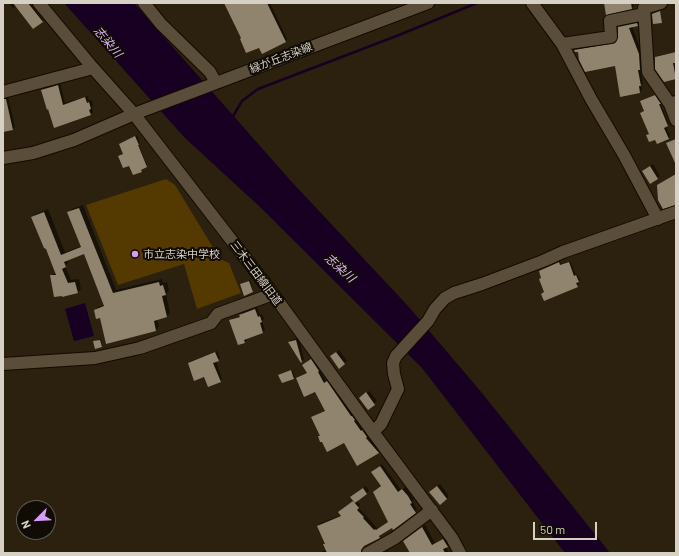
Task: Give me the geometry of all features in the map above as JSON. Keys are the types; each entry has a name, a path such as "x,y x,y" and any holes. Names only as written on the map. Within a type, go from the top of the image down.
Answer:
{"street":[{"name":"三木三田線旧道","path":"39,3 134,114 273,294 373,432 432,510 452,538 460,553"},
{"path":"144,3 161,24 210,72 216,83"},
{"name":"緑が丘志染線","path":"3,158 33,153 74,140 134,114 427,3"},
{"path":"532,3 562,44 658,219"},
{"path":"661,3 644,8 648,72 673,103 676,120"},
{"path":"562,44 611,38 610,21 644,14"},
{"path":"3,92 94,68"},
{"path":"373,432 381,424 398,389 393,363 396,356 428,321 435,309 445,298 454,293 482,284 563,252 676,212"},
{"path":"3,364 95,358 140,348 211,323 218,314 273,294"},
{"path":"368,553 395,538 432,510"}],"shaded area":[{"path":"166,179 175,185 220,259 229,263 241,293 197,309 184,264 118,285 86,205"}],"water":[{"name":"志染川","path":"64,3 134,3 290,180 408,306 482,393 610,553 565,553 422,368 260,207 185,138"},
{"path":"85,303 94,336 74,341 65,309"}],"building":[{"path":"13,3 28,3 43,22 33,29"},
{"path":"224,3 267,3 286,42 262,54 259,48 246,53 240,39 241,38"},
{"path":"604,3 631,3 632,9 606,15"},
{"path":"660,11 662,23 653,24 652,14"},
{"path":"637,23 638,26 629,28 639,54 640,70 638,70 641,86 639,86 640,93 620,97 615,66 585,72 579,60 578,52 575,52 574,50 615,43 618,37 618,27"},
{"path":"676,52 676,63 673,63 676,79 664,82 655,69 655,57"},
{"path":"58,85 63,105 85,97 87,103 89,102 91,109 89,110 91,115 54,128 41,90"},
{"path":"655,95 661,104 659,104 668,126 664,128 669,139 657,144 655,140 649,142 646,135 649,134 640,113 644,111 640,101"},
{"path":"3,99 6,99 13,130 3,132"},
{"path":"135,136 147,167 141,170 142,172 133,175 129,166 123,168 118,156 123,154 119,144"},
{"path":"676,139 676,165 666,143"},
{"path":"650,166 658,179 650,184 642,171"},
{"path":"676,174 676,205 663,209 658,200 657,185"},
{"path":"79,208 113,293 159,282 160,286 163,285 166,295 162,296 167,317 154,321 156,331 106,344 100,318 96,319 94,310 104,306 84,254 64,262 66,267 62,269 68,283 75,282 78,293 62,297 54,297 50,275 56,275 31,217 44,212 61,255 81,247 67,212"},
{"path":"559,262 560,265 569,262 574,276 576,275 579,282 576,283 578,287 544,301 541,294 544,292 539,279 541,278 539,271"},
{"path":"249,281 253,292 244,296 240,284"},
{"path":"255,309 262,322 260,323 263,333 244,340 245,343 238,345 229,320 240,317 239,315"},
{"path":"100,340 102,347 95,349 93,341"},
{"path":"296,340 302,362 301,363 288,342"},
{"path":"215,352 219,361 213,363 221,382 208,387 204,377 194,381 188,363"},
{"path":"336,352 345,364 339,369 330,356"},
{"path":"311,359 319,371 318,372 324,383 327,381 355,420 354,421 361,431 362,430 367,437 366,438 379,453 357,466 344,443 327,452 322,442 320,442 318,436 320,436 311,417 325,411 315,392 304,397 296,378 307,373 302,365"},
{"path":"291,370 294,379 282,383 278,375"},
{"path":"366,392 375,405 368,410 359,398"},
{"path":"380,466 398,492 402,489 408,496 412,503 410,504 416,513 393,530 392,528 379,536 380,538 364,546 361,553 327,553 323,544 325,544 317,526 341,516 338,512 353,501 359,508 357,510 374,530 388,522 373,492 381,486 371,472"},
{"path":"437,486 447,499 440,505 429,492"},
{"path":"363,488 367,494 355,503 350,497"},
{"path":"422,527 432,545 443,539 448,547 443,549 445,553 410,553 403,541"}],"waterway":[{"path":"232,118 242,101 258,89 399,35 477,3"}],"place":[{"name":"市立志染中学校","path":"135,254"}]}
